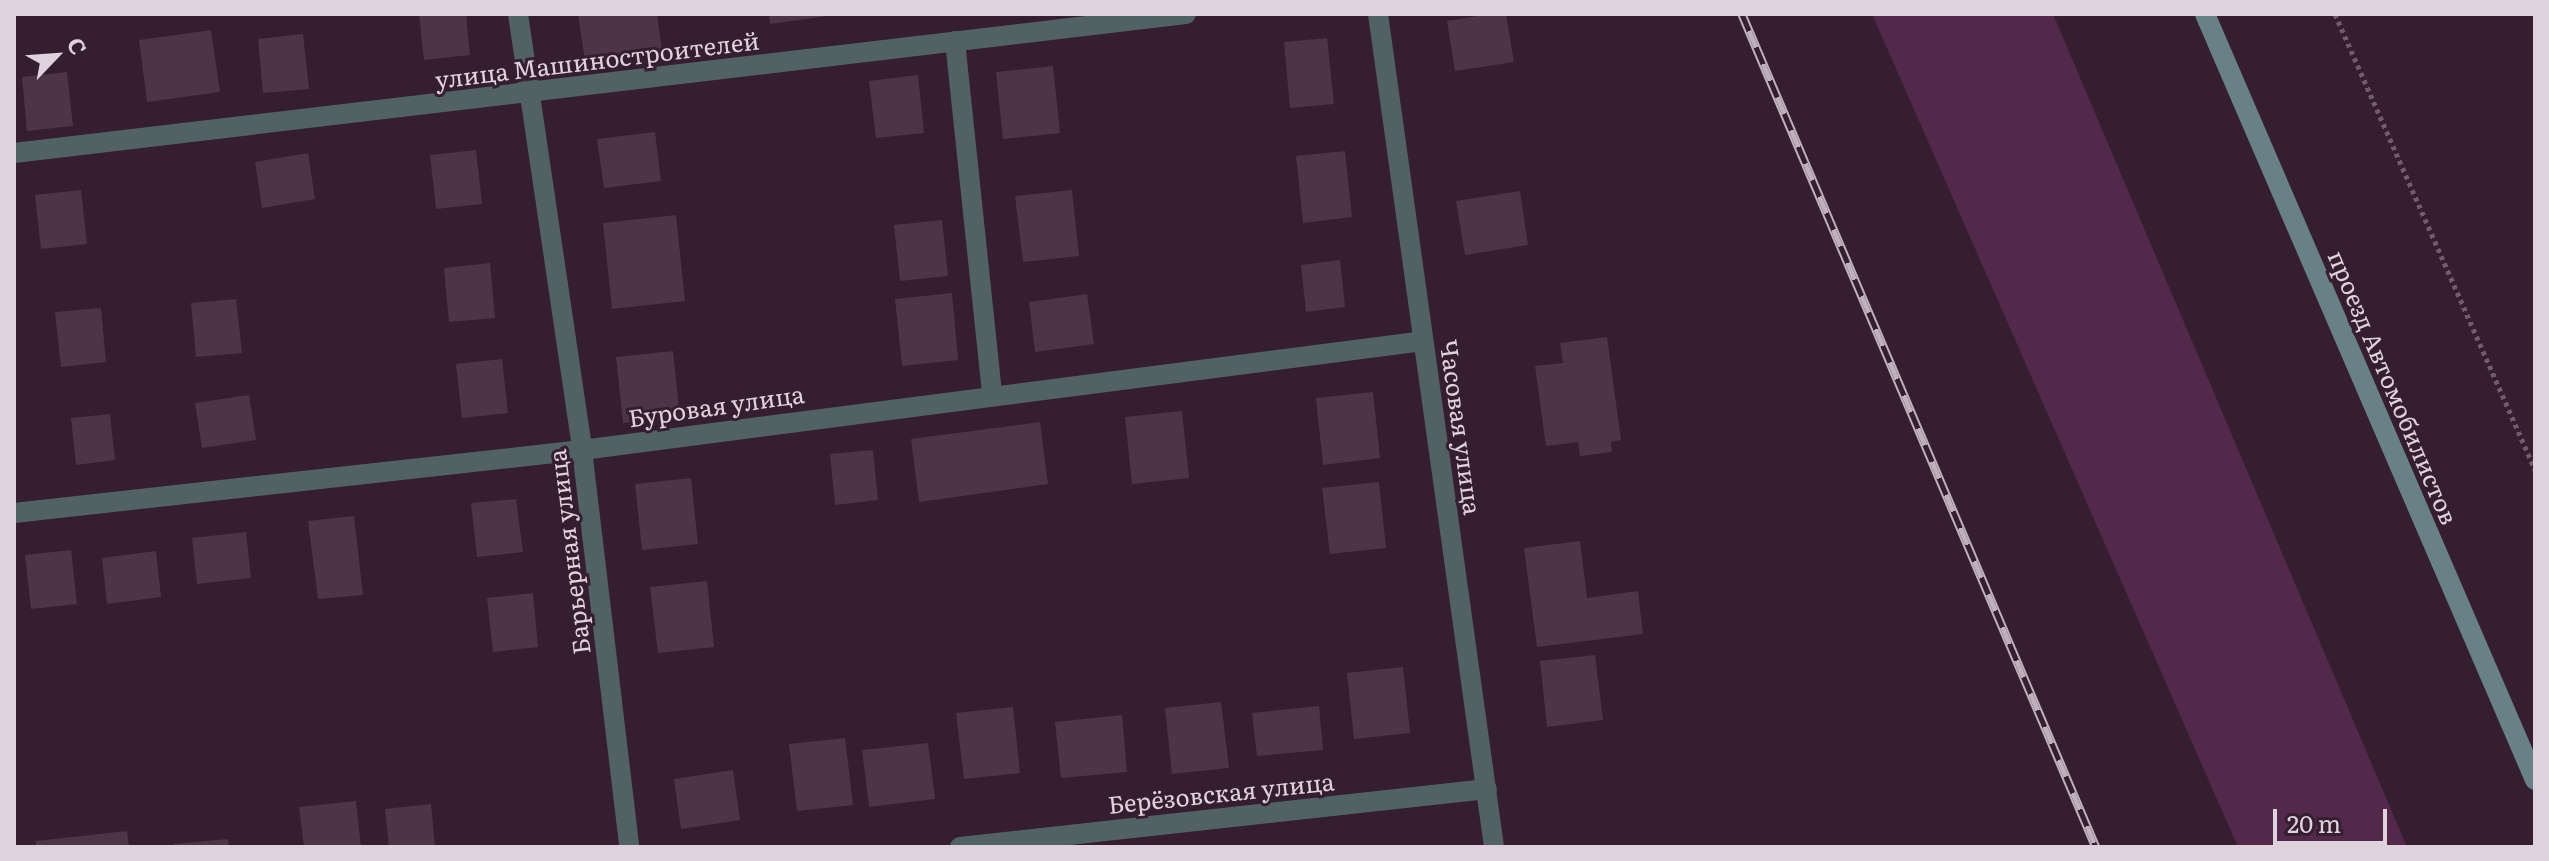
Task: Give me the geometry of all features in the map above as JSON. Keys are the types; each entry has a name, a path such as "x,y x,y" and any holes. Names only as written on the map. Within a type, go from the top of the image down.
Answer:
{"street":[{"name":"Барьерная улица","path":"518,14 527,94 582,450 629,847"},
{"name":"улица Машиностроителей","path":"14,153 1186,14"},
{"name":"Часовая улица","path":"1378,14 1494,847"},
{"name":"проезд Автомобилистов","path":"2205,14 2535,780"},
{"path":"955,41 992,394"},
{"name":"Буровая улица","path":"14,513 582,450 992,394 1423,341"},
{"name":"Берёзовская улица","path":"960,847 1487,789"}],"path":[{"path":"2335,14 2535,470"}],"shaded area":[{"path":"1872,14 2053,14 2407,847 2238,847"}],"building":[{"path":"419,14 466,14 470,55 424,60"},
{"path":"578,14 657,14 662,51 585,61"},
{"path":"769,14 828,14 828,16 770,24"},
{"path":"1506,14 1514,62 1455,71 1447,21"},
{"path":"211,30 220,92 147,102 139,40"},
{"path":"303,34 309,89 263,93 258,39"},
{"path":"1327,38 1334,104 1290,108 1284,42"},
{"path":"1053,66 1060,133 1003,139 996,72"},
{"path":"67,72 73,126 27,131 22,77"},
{"path":"918,75 924,133 876,138 869,81"},
{"path":"655,132 661,181 604,188 597,139"},
{"path":"476,150 482,204 436,209 430,155"},
{"path":"1345,151 1352,217 1303,223 1296,156"},
{"path":"308,153 315,199 262,208 255,162"},
{"path":"81,190 87,244 41,249 35,195"},
{"path":"1072,190 1079,256 1023,262 1015,196"},
{"path":"1520,191 1528,245 1465,255 1456,201"},
{"path":"676,215 685,301 612,309 603,223"},
{"path":"942,220 948,276 900,281 894,225"},
{"path":"1340,260 1345,307 1306,312 1301,265"},
{"path":"490,263 495,318 449,322 444,268"},
{"path":"952,293 958,360 902,366 895,299"},
{"path":"1087,294 1094,344 1035,352 1029,302"},
{"path":"236,299 242,353 196,357 191,303"},
{"path":"101,308 106,362 61,367 55,312"},
{"path":"1607,337 1621,440 1611,442 1612,452 1580,456 1578,442 1546,446 1535,366 1563,363 1560,343"},
{"path":"673,351 680,418 623,423 616,357"},
{"path":"502,359 508,413 462,418 456,364"},
{"path":"1373,392 1380,458 1323,465 1316,398"},
{"path":"249,395 256,440 202,448 195,403"},
{"path":"1182,411 1189,478 1132,484 1125,417"},
{"path":"110,414 115,460 76,465 71,418"},
{"path":"1040,422 1048,484 919,502 911,439"},
{"path":"873,450 878,500 835,505 830,454"},
{"path":"691,478 698,544 642,550 635,484"},
{"path":"1379,482 1386,548 1330,554 1322,488"},
{"path":"516,499 523,552 477,557 471,503"},
{"path":"354,516 363,595 318,599 308,521"},
{"path":"246,532 251,578 197,584 192,538"},
{"path":"1580,541 1587,598 1638,591 1643,634 1537,647 1524,548"},
{"path":"71,550 77,604 31,609 25,555"},
{"path":"156,551 161,597 107,604 102,558"},
{"path":"707,581 714,647 658,653 650,587"},
{"path":"533,593 538,647 493,652 487,598"},
{"path":"1595,655 1603,720 1547,727 1540,661"},
{"path":"1403,667 1410,733 1354,739 1347,673"},
{"path":"1221,702 1229,768 1172,774 1165,708"},
{"path":"1319,706 1323,750 1257,756 1252,713"},
{"path":"1013,707 1020,773 964,779 956,713"},
{"path":"1122,715 1127,772 1061,778 1055,722"},
{"path":"845,738 853,805 797,811 789,744"},
{"path":"928,743 935,799 869,807 862,750"},
{"path":"733,770 740,820 681,829 674,779"},
{"path":"356,801 361,847 304,847 299,807"},
{"path":"431,804 435,847 389,847 385,809"},
{"path":"127,831 129,847 36,847 36,841"},
{"path":"228,839 229,847 174,847 173,844"}],"railway":[{"path":"1742,14 2096,847"}]}
